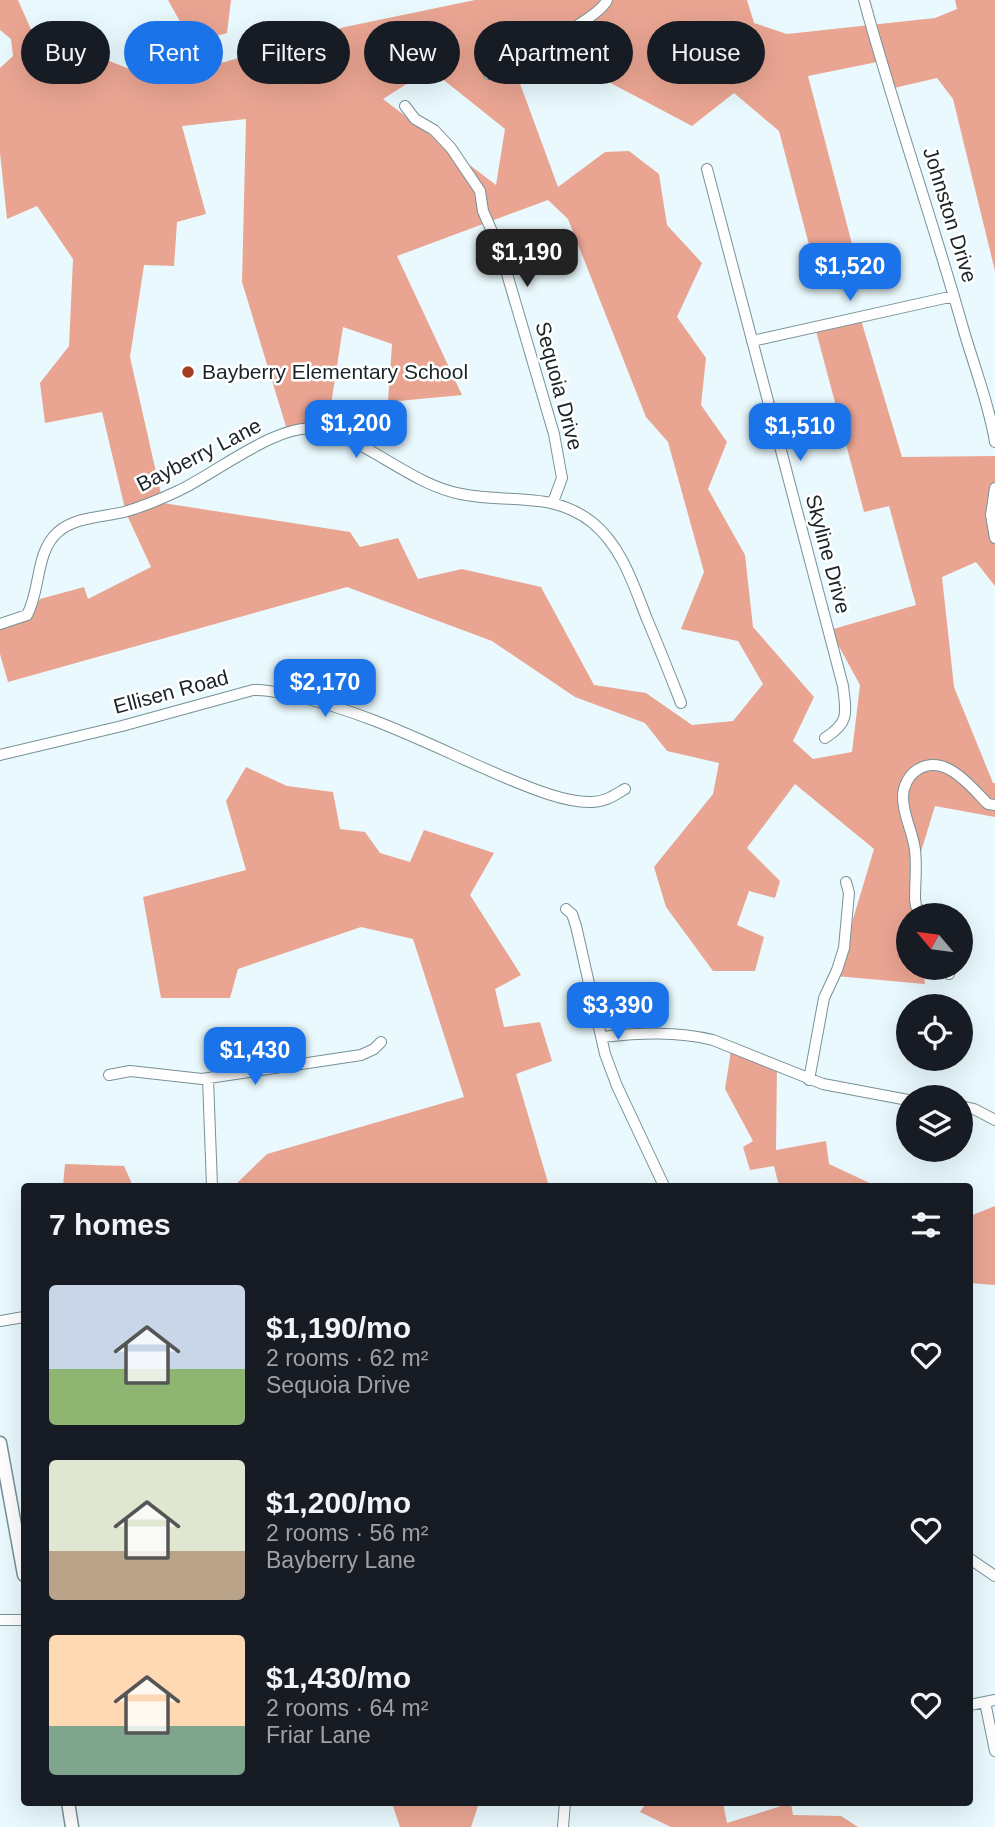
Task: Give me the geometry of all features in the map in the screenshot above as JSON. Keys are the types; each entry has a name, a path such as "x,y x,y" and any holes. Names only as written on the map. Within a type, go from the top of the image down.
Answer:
{"main road":[{"path":"1,1452 21,1559"},
{"path":"69,1806 72,1827"}],"street":[{"path":"584,21 603,8 607,0"},
{"name":"Johnston Drive","path":"864,0 889,92 954,296 995,442"},
{"name":"Sequoia Drive","path":"405,106 415,119 434,130 450,148 480,191 483,211 500,250 554,434 562,478 553,502"},
{"name":"Skyline Drive","path":"707,169 843,686 846,713 844,722 825,738"},
{"path":"752,341 954,296"},
{"name":"Bayberry Lane","path":"0,624 27,615 45,554 51,540 63,527 134,509 180,490 263,442 299,429 316,429 344,438 448,491 472,496 553,502 593,524 616,550 631,579 681,703"},
{"path":"995,488 991,515 995,538"},
{"name":"Ellisen Road","path":"0,755 264,689 322,702 353,713 518,783 571,799 589,802 606,800 625,789"},
{"path":"916,903 915,849 903,802 904,788 911,775 923,766 950,769 988,804 995,805"},
{"path":"809,1080 824,998 844,947 849,893 846,882"},
{"path":"566,909 572,914 576,926 605,1054 663,1183"},
{"path":"602,1037 635,1033 695,1035 739,1049 809,1080 896,1098"},
{"path":"109,1075 130,1071 208,1079 361,1055 381,1042"},
{"path":"208,1079 212,1183"},
{"path":"973,1109 995,1120"},
{"path":"0,1321 21,1318"},
{"path":"973,1561 995,1576"},
{"path":"0,1620 21,1620"},
{"path":"990,1701 995,1751"},
{"path":"563,1827 565,1806"}],"shaded area":[{"path":"0,0 18,0 27,21 21,21 21,84 110,84 110,61 124,67 124,84 223,84 223,62 237,58 237,84 350,84 350,26 364,23 364,84 406,84 383,99 496,185 505,129 449,84 460,84 460,21 374,21 475,0 747,0 753,21 647,21 647,84 765,84 765,27 787,34 935,18 957,9 955,0 995,0 995,271 953,99 937,78 890,89 882,61 808,76 852,244 812,256 779,131 734,93 692,126 612,84 633,84 633,21 474,21 474,84 520,84 558,187 605,152 629,151 659,174 667,225 702,263 677,317 706,358 701,405 727,442 708,489 745,555 753,627 814,697 793,741 813,759 852,752 860,685 830,630 916,605 889,506 864,512 816,331 861,320 902,457 995,456 995,586 976,562 942,577 954,687 995,783 995,817 935,806 913,878 916,903 896,903 896,980 924,980 925,984 836,976 874,849 795,784 747,848 780,881 775,898 749,891 737,925 764,937 755,971 713,971 666,907 654,867 713,794 719,763 667,751 645,723 575,697 492,641 347,587 8,682 0,654 0,629 29,620 40,599 84,587 88,599 151,567 126,513 102,412 45,423 40,383 69,346 73,259 37,206 7,219 0,153 0,68 13,56 11,39 0,30","holes":["246,119 242,282 288,433 327,431 343,327 392,344 388,402 462,395 397,256 548,200 568,219 646,417 668,442 704,572 681,629 738,641 763,684 733,721 692,725 646,693 594,685 541,587 462,569 418,579 398,538 360,547 350,532 163,503 130,357 144,265 174,266 177,222 206,214 182,126"]},
{"path":"168,0 231,0 227,33 223,34 223,21 180,21"},
{"path":"246,767 287,786 333,792 340,829 365,832 380,853 410,862 424,830 494,853 470,895 521,975 495,989 504,1027 540,1022 552,1061 516,1074 548,1183 237,1183 267,1154 464,1097 413,939 361,927 238,969 230,998 161,998 143,897 246,870 226,801"},
{"path":"732,1044 777,1064 776,1150 826,1141 829,1164 870,1183 778,1183 774,1166 750,1170 743,1147 753,1141 725,1089"},
{"path":"65,1164 124,1166 132,1183 63,1183"},
{"path":"995,1206 995,1285 973,1283 973,1215"},
{"path":"393,1806 478,1806 471,1827 400,1827"},
{"path":"644,1806 724,1806 727,1823 781,1806 792,1806 793,1815 841,1816 858,1827 671,1827 640,1812"}],"place":[{"name":"Bayberry Elementary School","path":"188,372"}]}
